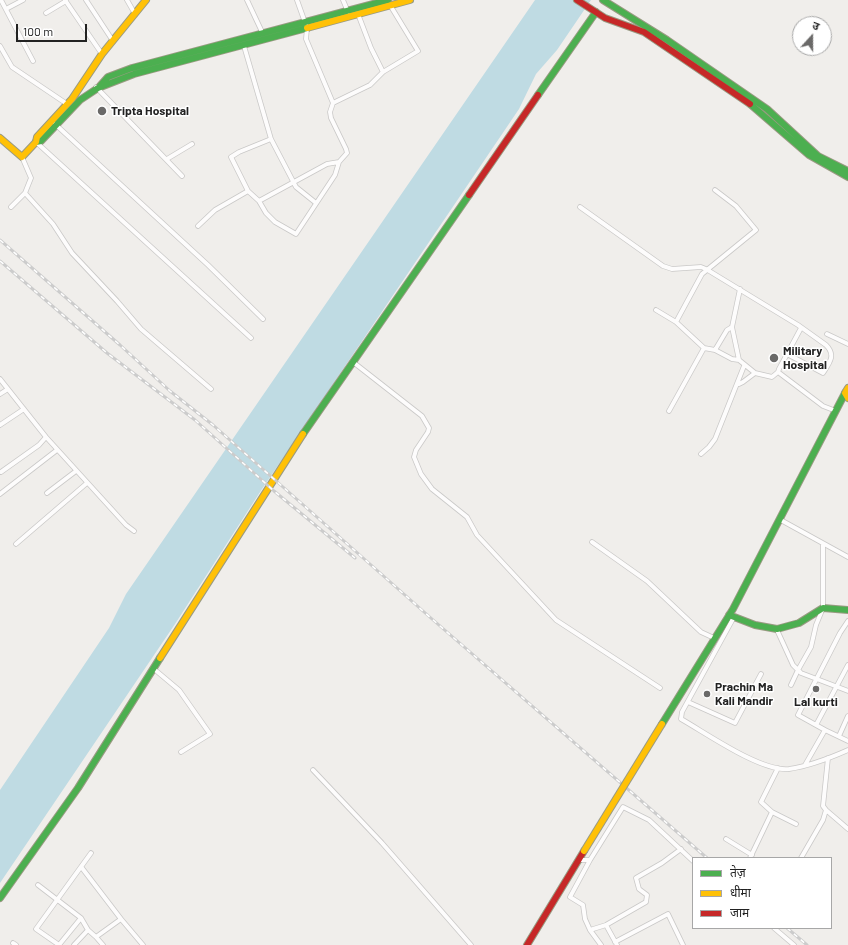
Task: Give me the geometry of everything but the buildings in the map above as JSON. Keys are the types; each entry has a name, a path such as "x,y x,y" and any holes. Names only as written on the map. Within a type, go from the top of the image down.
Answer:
{"main road":[{"path":"54,123 102,54 146,0"},
{"path":"0,138 22,157 36,142 37,137 108,77 132,68 264,37 389,2 409,0"},
{"path":"577,0 593,11 644,32 758,110 809,155 848,177"},
{"path":"603,0 673,44 767,109 802,143 818,156 848,171"},
{"path":"348,14 358,14 389,2"},
{"path":"0,898 78,788 286,459 593,11"},
{"path":"82,83 96,88 105,86 134,74 244,46 264,37"},
{"path":"527,945 714,638 732,616 779,519 847,393"},
{"path":"732,616 776,630 790,627 810,618 823,608 848,610"}],"street":[{"path":"1,0 33,61"},
{"path":"6,9 23,0"},
{"path":"86,0 113,41"},
{"path":"127,0 135,14"},
{"path":"247,0 264,37"},
{"path":"271,139 239,152 231,157 248,191 259,201 275,222 296,234 334,175 339,162 346,153 346,149 331,118 330,112 333,103 306,39 306,25 297,0"},
{"path":"343,0 348,14"},
{"path":"46,13 66,1 102,54"},
{"path":"333,103 370,85 383,72 418,51 389,2"},
{"path":"358,14 371,48 383,72"},
{"path":"0,46 12,67 67,104"},
{"path":"244,46 266,128 271,139 296,187 316,202"},
{"path":"96,88 182,176"},
{"path":"54,123 208,264 263,319"},
{"path":"36,142 251,338"},
{"path":"167,159 192,144"},
{"path":"11,207 25,193 31,178 22,157"},
{"path":"259,201 327,164 339,162"},
{"path":"676,322 706,269 756,230 736,206 715,190"},
{"path":"198,226 215,210 248,191"},
{"path":"25,193 52,224 72,252 141,329 211,389"},
{"path":"580,207 663,266 672,268 701,267 740,289 826,344 832,351 832,358 823,373 787,354"},
{"path":"740,289 732,327 739,360 744,366 755,373 772,377 778,372 778,369 800,328"},
{"path":"656,310 676,322 704,348 716,350 732,359 739,360"},
{"path":"716,350 727,330 732,327"},
{"path":"827,334 848,344"},
{"path":"669,412 704,348"},
{"path":"353,362 422,416 427,423 428,432 416,450 414,457 421,474 432,490 467,517 477,535 556,620 660,688"},
{"path":"701,454 710,447 715,439 739,384 744,366"},
{"path":"778,372 823,406 836,411"},
{"path":"739,384 755,373"},
{"path":"0,379 57,450 126,525 134,531"},
{"path":"0,394 8,389"},
{"path":"0,425 24,409"},
{"path":"1,472 39,445 46,437"},
{"path":"0,494 57,450"},
{"path":"47,493 76,471"},
{"path":"16,544 87,483"},
{"path":"779,519 823,545 848,557"},
{"path":"592,542 647,581 701,632 714,638"},
{"path":"791,685 811,647 816,625 823,608 823,545"},
{"path":"732,616 680,719 740,753 770,767 788,769 828,758 848,750"},
{"path":"847,624 798,716 848,741"},
{"path":"776,630 793,666 798,670 848,692"},
{"path":"816,725 848,665"},
{"path":"154,669 179,690 210,734 181,752"},
{"path":"688,702 735,723 761,674"},
{"path":"839,736 848,716"},
{"path":"805,765 825,730"},
{"path":"828,758 823,806 848,829"},
{"path":"778,768 761,802 772,812 796,824"},
{"path":"313,770 382,844 471,945"},
{"path":"602,945 590,930 585,919 582,905 570,897 590,860 623,807 649,820 692,860"},
{"path":"802,857 823,820 826,810"},
{"path":"726,839 751,856 772,812"},
{"path":"590,930 606,925 646,902 647,895 639,889 636,878 662,863 681,849"},
{"path":"81,918 59,945 36,929 82,868 91,853"},
{"path":"578,860 590,860"},
{"path":"82,868 143,945"},
{"path":"38,885 81,918 88,930 103,945"},
{"path":"606,925 616,944 668,914 683,945"},
{"path":"96,937 121,919"},
{"path":"775,929 794,945"},
{"path":"74,945 88,930"}],"water":[{"path":"535,0 591,0 557,50 536,74 519,109 262,489 175,624 0,883 0,790 109,628 126,594"}],"railway":[{"path":"0,240 170,391 213,425 432,619 706,857"},
{"path":"0,261 107,353 195,420 274,491 355,558"},
{"path":"788,929 807,945"}],"traffic: fast":[{"path":"100,86 108,77 132,68 388,0"},
{"path":"603,0 667,40 767,109 818,156 848,171"},
{"path":"538,95 596,12"},
{"path":"36,142 41,141 80,100 98,88 134,74 307,28"},
{"path":"750,104 809,155 848,177"},
{"path":"303,434 469,195"},
{"path":"662,724 733,609 845,393"},
{"path":"729,615 755,625 777,629 799,623 823,608 848,610"},
{"path":"0,898 78,788 160,658"}],"traffic: slow":[{"path":"0,138 22,157 36,142 37,137 72,99 102,54 146,0"},
{"path":"307,28 410,0"},
{"path":"848,388 845,393 848,398"},
{"path":"160,658 303,434"},
{"path":"584,851 662,724"}],"traffic: jam":[{"path":"577,0 605,18 644,32 750,104"},
{"path":"469,195 538,95"},
{"path":"527,945 584,851"}],"place":[{"name":"Tripta Hospital","path":"102,111"},
{"name":"Military Hospital","path":"774,358"},
{"name":"Lal kurti","path":"816,689"},
{"name":"Prachin Ma Kali Mandir","path":"707,694"}]}
